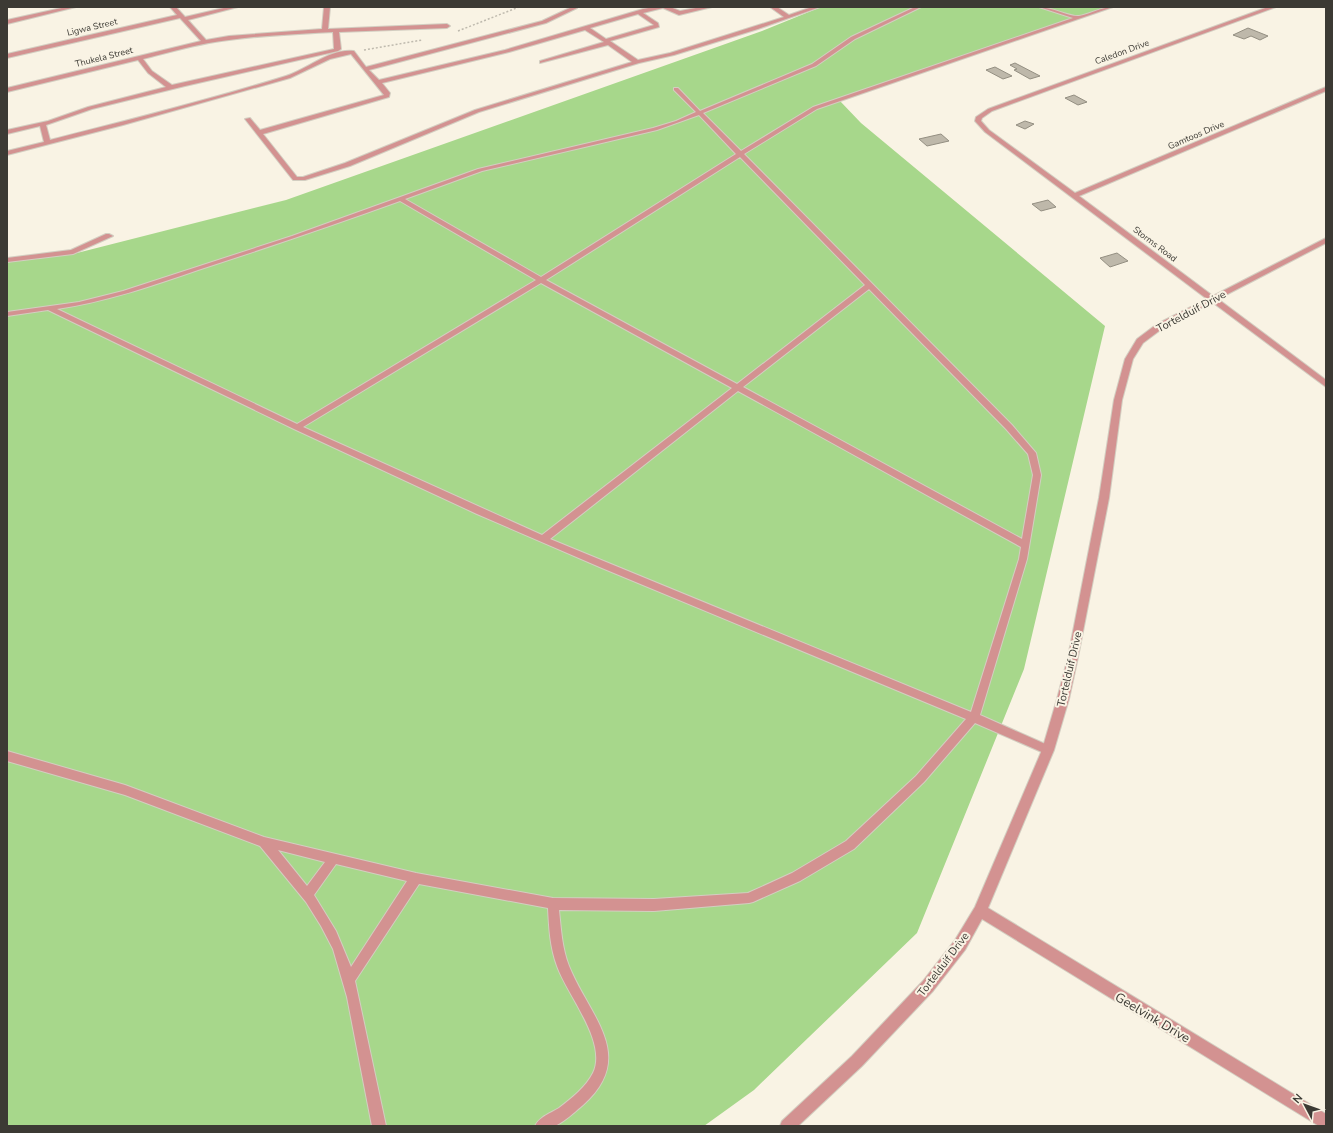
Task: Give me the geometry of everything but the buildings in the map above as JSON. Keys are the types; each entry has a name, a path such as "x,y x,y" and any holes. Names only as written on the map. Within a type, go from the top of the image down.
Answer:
{"street":[{"path":"7,22 73,7"},
{"path":"173,7 205,42"},
{"name":"Ligwa Street","path":"7,56 235,7"},
{"path":"325,31 328,7"},
{"path":"378,82 506,51 651,8 662,7"},
{"path":"665,7 679,13 709,7"},
{"path":"773,7 787,16"},
{"path":"248,119 295,179 303,179 354,161 477,111 638,62 672,54 817,7"},
{"name":"Caledon Drive","path":"979,117 990,110 1273,7"},
{"path":"365,69 544,22 574,8"},
{"path":"542,62 658,26 639,12"},
{"name":"Thukela Street","path":"7,90 205,42 240,37 336,30 447,26"},
{"path":"586,28 638,62"},
{"path":"7,132 43,124 90,108 171,87 336,50 338,49 336,30"},
{"path":"7,153 288,77 305,71 328,58 352,52 386,92 387,96 258,133"},
{"path":"140,58 150,72 171,87"},
{"name":"Gamtoos Drive","path":"1074,196 1326,89"},
{"name":"Storms Road","path":"979,117 978,121 988,132 1326,384"},
{"path":"43,124 48,143"},
{"path":"7,260 73,252 109,236"},
{"name":"Tortelduif Drive","path":"787,1126 857,1061 928,986 960,945 980,911 1048,750 1063,699 1073,657 1104,498 1118,400 1129,359 1137,345 1149,333 1160,326 1326,240"},
{"name":"Geelvink Drive","path":"980,911 1326,1122"}],"lane":[{"path":"7,314 52,309 79,304 125,292 294,237 480,170 655,129 700,113 814,65 853,38 919,7"},
{"path":"1041,7 1078,18"},
{"path":"297,427 541,280 815,108 1111,7"},
{"path":"7,756 125,790 264,842 416,878 553,904 654,906 749,898 796,877 850,845 920,779 974,717 1023,559 1037,475 1032,453 1009,427 676,89"},
{"path":"399,198 541,280 1025,545"},
{"path":"542,539 869,284"},
{"path":"52,309 297,427 542,539 974,717 1048,750"},
{"path":"264,842 307,895 332,933 341,954 350,979 378,1126"},
{"path":"307,895 334,858"},
{"path":"350,979 416,878"},
{"path":"542,1126 574,1105 593,1085 602,1068 602,1050 594,1028 566,975 558,950 553,904"}],"path":[{"path":"477,24 519,7"}],"green space":[{"path":"821,7 1111,7 855,93 840,101 861,123 1105,326 1024,669 917,933 754,1090 704,1126 7,1126 7,259 77,253 286,200 762,31"}]}
